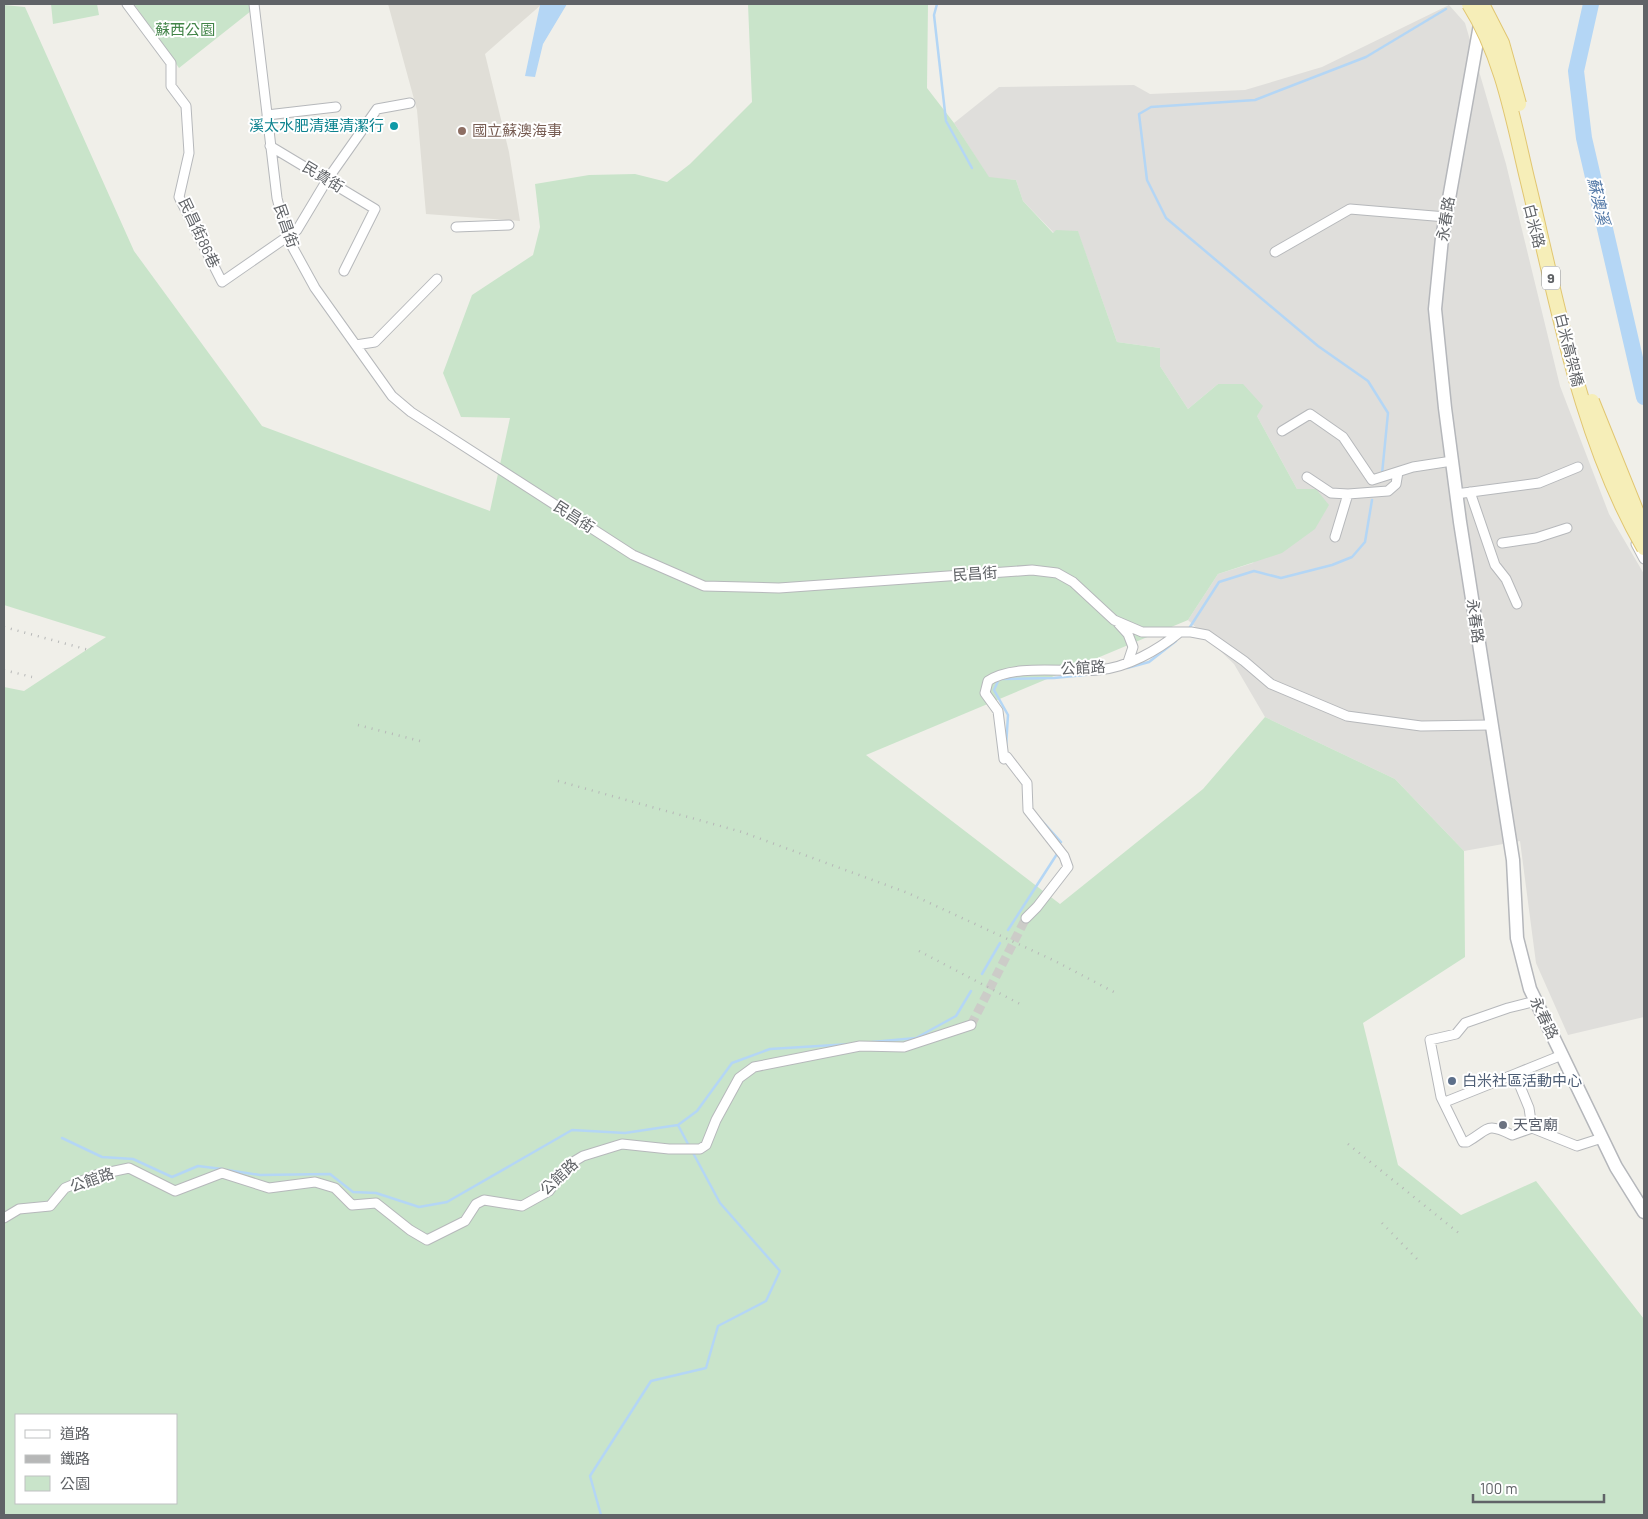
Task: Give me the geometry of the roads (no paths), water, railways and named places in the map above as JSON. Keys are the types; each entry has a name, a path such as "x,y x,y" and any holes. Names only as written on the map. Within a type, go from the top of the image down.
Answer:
{"main road":[{"path":"1461,4 1496,61"},
{"name":"白米高架橋","path":"1469,4 1496,61 1508,100 1580,396 1612,486 1644,548"},
{"name":"白米高架橋","path":"1483,4 1502,43 1518,98 1589,394 1622,480 1644,530"}],"street":[{"name":"民昌街86巷","path":"127,4 170,63 171,86 186,106 189,154 179,197 222,282 287,237"},
{"name":"民昌街","path":"254,4 277,198 287,237 315,288 356,346 392,396 411,412 633,555 704,586 779,588 1032,570 1056,573 1073,582 1114,620 1142,632 1180,632"},
{"name":"永春路","path":"1483,4 1446,217 1435,309 1456,494 1490,725 1513,860 1518,938 1530,989 1616,1167 1644,1212"},
{"name":"白米路","path":"1478,32 1489,54 1503,98 1576,397 1607,487 1644,559"},
{"path":"287,237 296,230 377,109 410,102"},
{"path":"267,115 336,107"},
{"name":"民貴街","path":"270,146 375,209 344,271"},
{"path":"1275,252 1350,209 1446,217"},
{"path":"456,227 509,226"},
{"path":"356,346 375,342 437,279"},
{"path":"1282,431 1310,414 1343,437 1372,480 1413,467 1452,461"},
{"path":"1456,494 1539,483 1578,466"},
{"path":"1307,477 1331,493 1348,494 1388,491 1396,484 1398,472"},
{"path":"1470,492 1495,565 1506,579 1517,604"},
{"path":"1335,537 1348,494"},
{"path":"1502,543 1536,538 1567,528"},
{"path":"1114,620 1128,634 1133,647 1128,662"},
{"path":"1180,632 1207,635 1244,661 1270,684 1347,716 1421,726 1490,725"},
{"name":"公館路","path":"1026,918 1068,867 1064,856 1028,810 1027,783 1008,757 1004,759 998,711 985,693 988,681 1006,674 1037,670 1099,670 1133,661 1180,632"},
{"path":"1536,1001 1508,1008 1466,1023 1456,1034 1430,1040 1441,1097 1445,1102 1456,1132 1463,1142 1471,1140 1486,1127 1494,1126 1512,1135 1532,1128 1577,1146 1602,1138"},
{"name":"公館路","path":"4,1218 19,1209 50,1206 65,1188 96,1175 129,1168 175,1191 222,1174 269,1188 314,1182 335,1188 352,1205 376,1203 410,1230 427,1240 465,1220 476,1204 484,1200 522,1206 549,1191 568,1165 583,1156 622,1144 669,1149 700,1149 706,1144 716,1120 739,1078 754,1067 860,1046 904,1047 971,1025"},
{"path":"1445,1102 1562,1055"},
{"path":"1515,1074 1529,1108 1532,1128"}],"water":[{"path":"567,4 543,44 535,77 525,76 540,5"}],"waterway":[{"path":"937,4 934,15 946,121 972,168"},
{"name":"蘇澳溪","path":"1591,4 1576,71 1584,138 1644,397"},
{"path":"1382,474 1388,413 1368,381 1318,346 1166,218 1147,180 1139,114 1151,107 1255,100 1366,57 1446,9"},
{"path":"1190,627 1219,582 1254,571 1281,578 1332,565 1352,557 1365,542 1372,500"},
{"path":"1127,668 1149,662 1176,641"},
{"path":"1006,747 1008,715 994,690 999,679 1054,678 1095,674"},
{"path":"1042,821 1061,842"},
{"path":"1008,930 1057,854"},
{"path":"982,974 1000,943"},
{"path":"872,1042 916,1038 956,1016 971,991"},
{"path":"689,1146 678,1125 697,1111 732,1063 770,1049 851,1044"},
{"path":"227,1170 260,1175 330,1174 353,1192 376,1193 419,1207 447,1202 572,1130 625,1133 678,1125"},
{"path":"62,1138 102,1157 133,1159 172,1177 198,1166 222,1169"},
{"path":"601,1515 590,1476 651,1381 706,1368 718,1326 766,1301 780,1271 720,1203 692,1151"}],"tunnel":[{"path":"971,1025 1026,918"}],"railway":[{"path":"4,627 89,650"},
{"path":"4,670 32,677"},
{"path":"358,725 424,742"},
{"path":"558,781 742,832 908,893 1055,961 1116,993"},
{"path":"919,951 1020,1004"},
{"path":"1348,1144 1460,1234"},
{"path":"1382,1223 1420,1262"}],"place":[{"name":"溪太水肥清運清潔行","path":"394,126"},
{"name":"國立蘇澳海事","path":"462,131"},
{"name":"白米社區活動中心","path":"1452,1081"},
{"name":"天宮廟","path":"1503,1125"}],"park label":[{"name":"蘇西公園","path":"185,30"}]}
